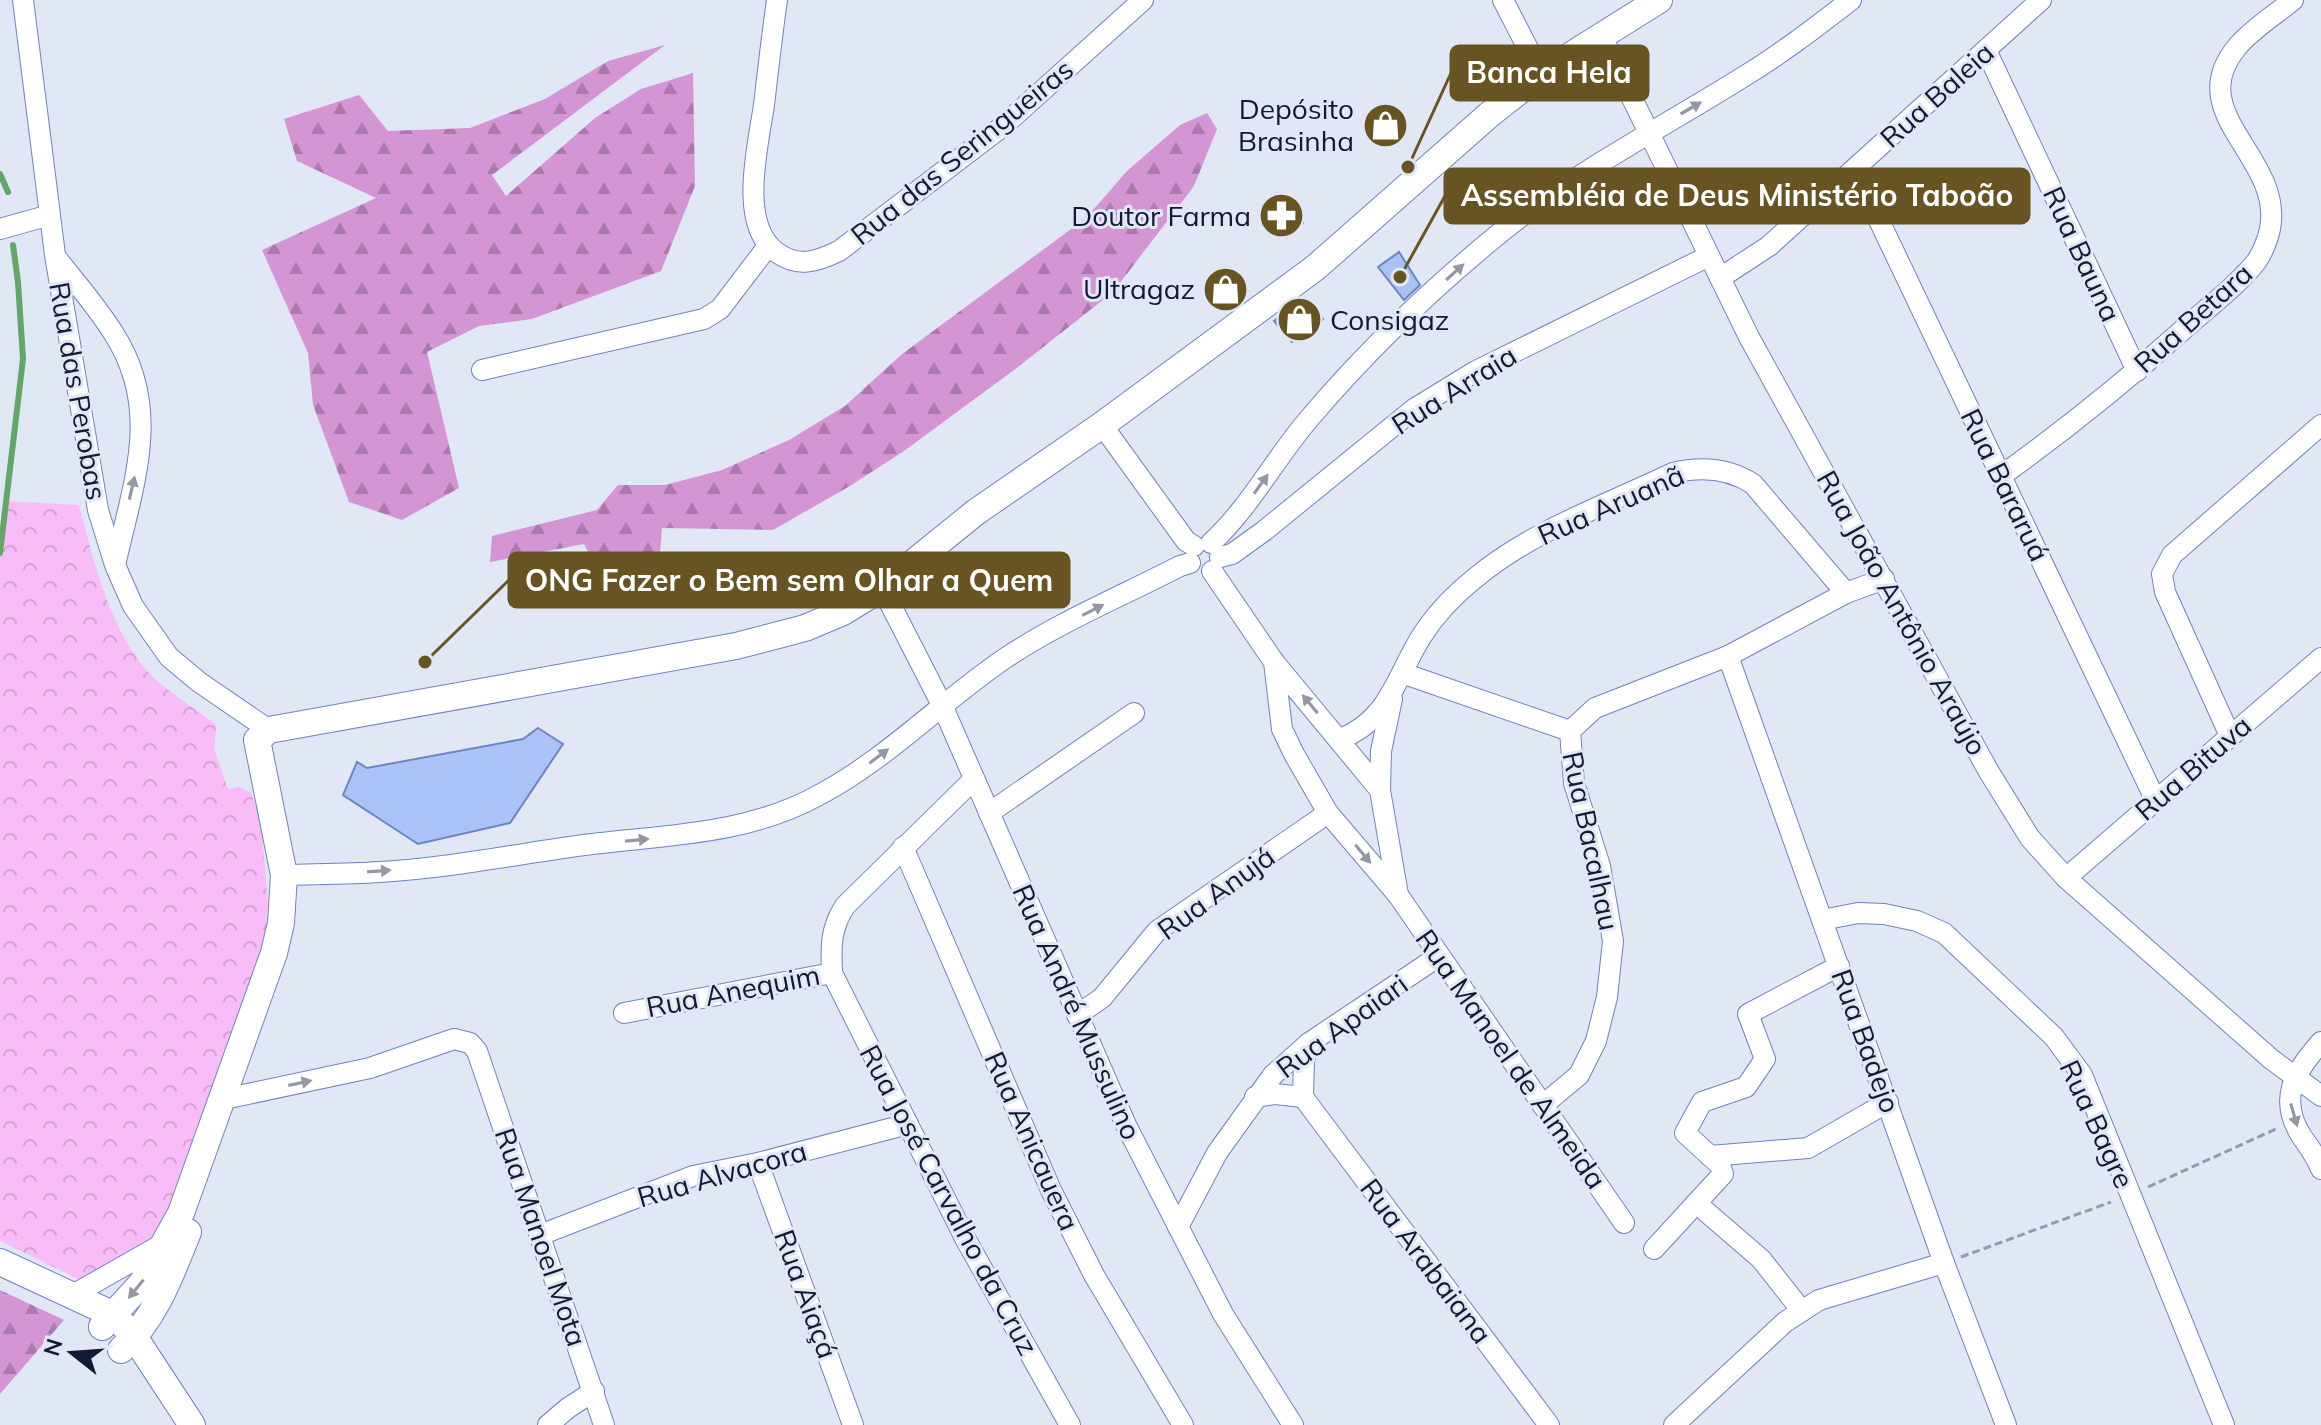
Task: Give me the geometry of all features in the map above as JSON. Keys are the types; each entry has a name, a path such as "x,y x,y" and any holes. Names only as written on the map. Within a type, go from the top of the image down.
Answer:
{"main road":[{"path":"128,1344 155,1308 172,1273 234,1097 292,875 261,731 736,646 805,628 843,612 882,588 976,512 1102,425 1315,268 1490,114 1541,74 1659,0"},
{"path":"108,1321 142,1283 166,1242 234,1097"},
{"path":"0,1262 75,1298 108,1321 192,1425"},
{"path":"128,1344 173,1425"}],"street":[{"name":"Rua das Perobas","path":"23,0 55,255 98,510 115,565 133,606 169,657 261,731"},
{"path":"482,370 704,319 720,309 768,246 757,224 753,191 777,0"},
{"name":"Rua das Seringueiras","path":"768,246 788,261 814,263 839,251 1003,126 1143,0"},
{"path":"1503,0 1541,74"},
{"path":"1205,556 1306,422 1387,333 1500,233 1606,157 1743,77 1851,0"},
{"name":"Rua Baleia","path":"1720,278 1769,246 2041,0"},
{"name":"Rua Betara","path":"2001,476 2137,371 2234,285 2257,260 2270,230 2271,197 2260,171 2223,108 2218,89 2224,65 2239,45 2293,0"},
{"name":"Rua João Antônio Araújo","path":"1602,37 1749,337 1989,772 2030,838 2066,878 2293,1077 2321,1096"},
{"name":"Rua Bauna","path":"1986,50 2137,371"},
{"name":"Rua Bararuá","path":"1855,170 2155,799"},
{"path":"0,229 50,215"},
{"path":"55,255 115,335 134,375 142,416 140,456 115,565"},
{"name":"Rua Arraia","path":"292,875 382,872 669,837 770,817 819,796 875,760 1005,658 1064,624 1180,566 1205,556 1232,554 1414,409 1476,371 1709,256"},
{"name":"Rua Manoel de Almeida","path":"1102,425 1186,541 1205,556 1274,662 1380,790 1398,895"},
{"path":"2230,736 2165,592 2162,574 2172,555 2321,425"},
{"name":"Rua Aruanã","path":"1340,739 1367,726 1398,682 1421,637 1441,610 1474,579 1517,547 1673,473 1695,468 1739,475 1753,484 1846,593"},
{"name":"Rua Bacalhau","path":"1543,1105 1579,1075 1596,1041 1607,997 1613,941 1600,866 1574,783 1570,731 1595,708 1728,656 1846,593 1884,579"},
{"name":"Rua André Mussulino","path":"882,588 942,705 1126,1125 1223,1314 1293,1425"},
{"name":"Rua Badejo","path":"1728,656 1944,1263 2006,1425"},
{"name":"Rua Manoel de Almeida","path":"1274,662 1282,729 1328,813 1398,895 1624,1223"},
{"name":"Rua Bituva","path":"2066,878 2155,799 2319,663"},
{"path":"1398,682 1570,731"},
{"name":"Rua Aruanã","path":"1380,790 1381,751 1398,682"},
{"path":"989,813 1134,713"},
{"name":"Rua Anequim","path":"624,1013 832,973 831,937 836,920 845,906 974,779"},
{"name":"Rua Anujá","path":"1077,1015 1102,998 1157,931 1328,813"},
{"name":"Rua Anicauera","path":"903,847 1051,1190 1094,1275 1183,1425"},
{"name":"Rua Bagre","path":"1822,920 1858,913 1884,914 1917,921 1944,933 2054,1037 2082,1075 2224,1425"},
{"name":"Rua Apaiari","path":"1178,1227 1217,1153 1273,1075 1309,1043 1439,956"},
{"path":"1654,1249 1723,1174 1720,1165 1685,1133 1702,1102 1746,1087 1765,1059 1748,1014 1839,966"},
{"name":"Rua José Carvalho da Cruz","path":"832,973 966,1240 1070,1425"},
{"name":"Rua Manoel Mota","path":"234,1097 370,1068 454,1039 470,1043 477,1051 604,1425"},
{"path":"2321,1042 2293,1077 2290,1106 2294,1121 2317,1148 2321,1169"},
{"path":"1255,1097 1275,1094 1303,1097 1304,1061 1309,1043"},
{"name":"Rua Arabaiana","path":"1303,1097 1549,1425"},
{"path":"1710,1156 1808,1148 1888,1102"},
{"name":"Rua Alvacora","path":"540,1235 693,1176 758,1163 908,1124"},
{"name":"Rua Aiaçá","path":"758,1163 853,1425"},
{"path":"1696,1203 1761,1259 1802,1311"},
{"path":"75,1298 166,1242"},
{"path":"1674,1425 1785,1322 1819,1300 1944,1263"},
{"path":"548,1425 594,1391"}],"green space":[{"path":"665,45 492,175 506,196 595,118 641,89 693,73 695,186 661,271 532,319 479,326 427,352 459,488 402,520 349,502 313,405 308,353 262,250 376,198 297,161 284,119 359,95 388,131 470,128 545,99 608,61"},
{"path":"1207,113 1217,129 1194,186 1113,292 1014,370 904,451 850,486 773,530 662,528 657,591 609,594 584,544 490,562 492,536 597,510 618,485 665,485 722,470 789,440 845,406 902,354 1086,218 1127,171 1180,125"},
{"path":"6,501 79,505 105,595 125,640 152,676 216,725 214,749 228,789 239,787 251,793 261,821 268,905 262,965 225,1095 157,1238 80,1280 0,1241 0,548"},
{"path":"0,1290 64,1320 0,1394"}],"building":[{"name":"Doutor Farma","path":"1276,194 1303,223 1287,237 1261,209"},
{"path":"1399,252 1420,285 1404,300 1378,267"},
{"name":"Ultragaz","path":"1226,270 1247,291 1224,308 1204,286"},
{"name":"Consigaz","path":"1305,298 1323,319 1292,342 1274,321"},
{"path":"538,728 563,744 510,823 418,844 343,795 357,762 367,768 523,739"}],"waterway":[{"path":"0,174 8,192"},
{"path":"0,553 23,359 13,245"}],"place":[{"name":"Depósito Brasinha","path":"1385,125"},
{"name":"Banca Hela","path":"1408,167"},
{"name":"Doutor Farma","path":"1282,216"},
{"name":"Assembléia de Deus Ministério Taboão","path":"1400,277"},
{"name":"Ultragaz","path":"1226,289"},
{"name":"Consigaz","path":"1299,320"},
{"name":"ONG Fazer o Bem sem Olhar a Quem","path":"425,662"}]}
